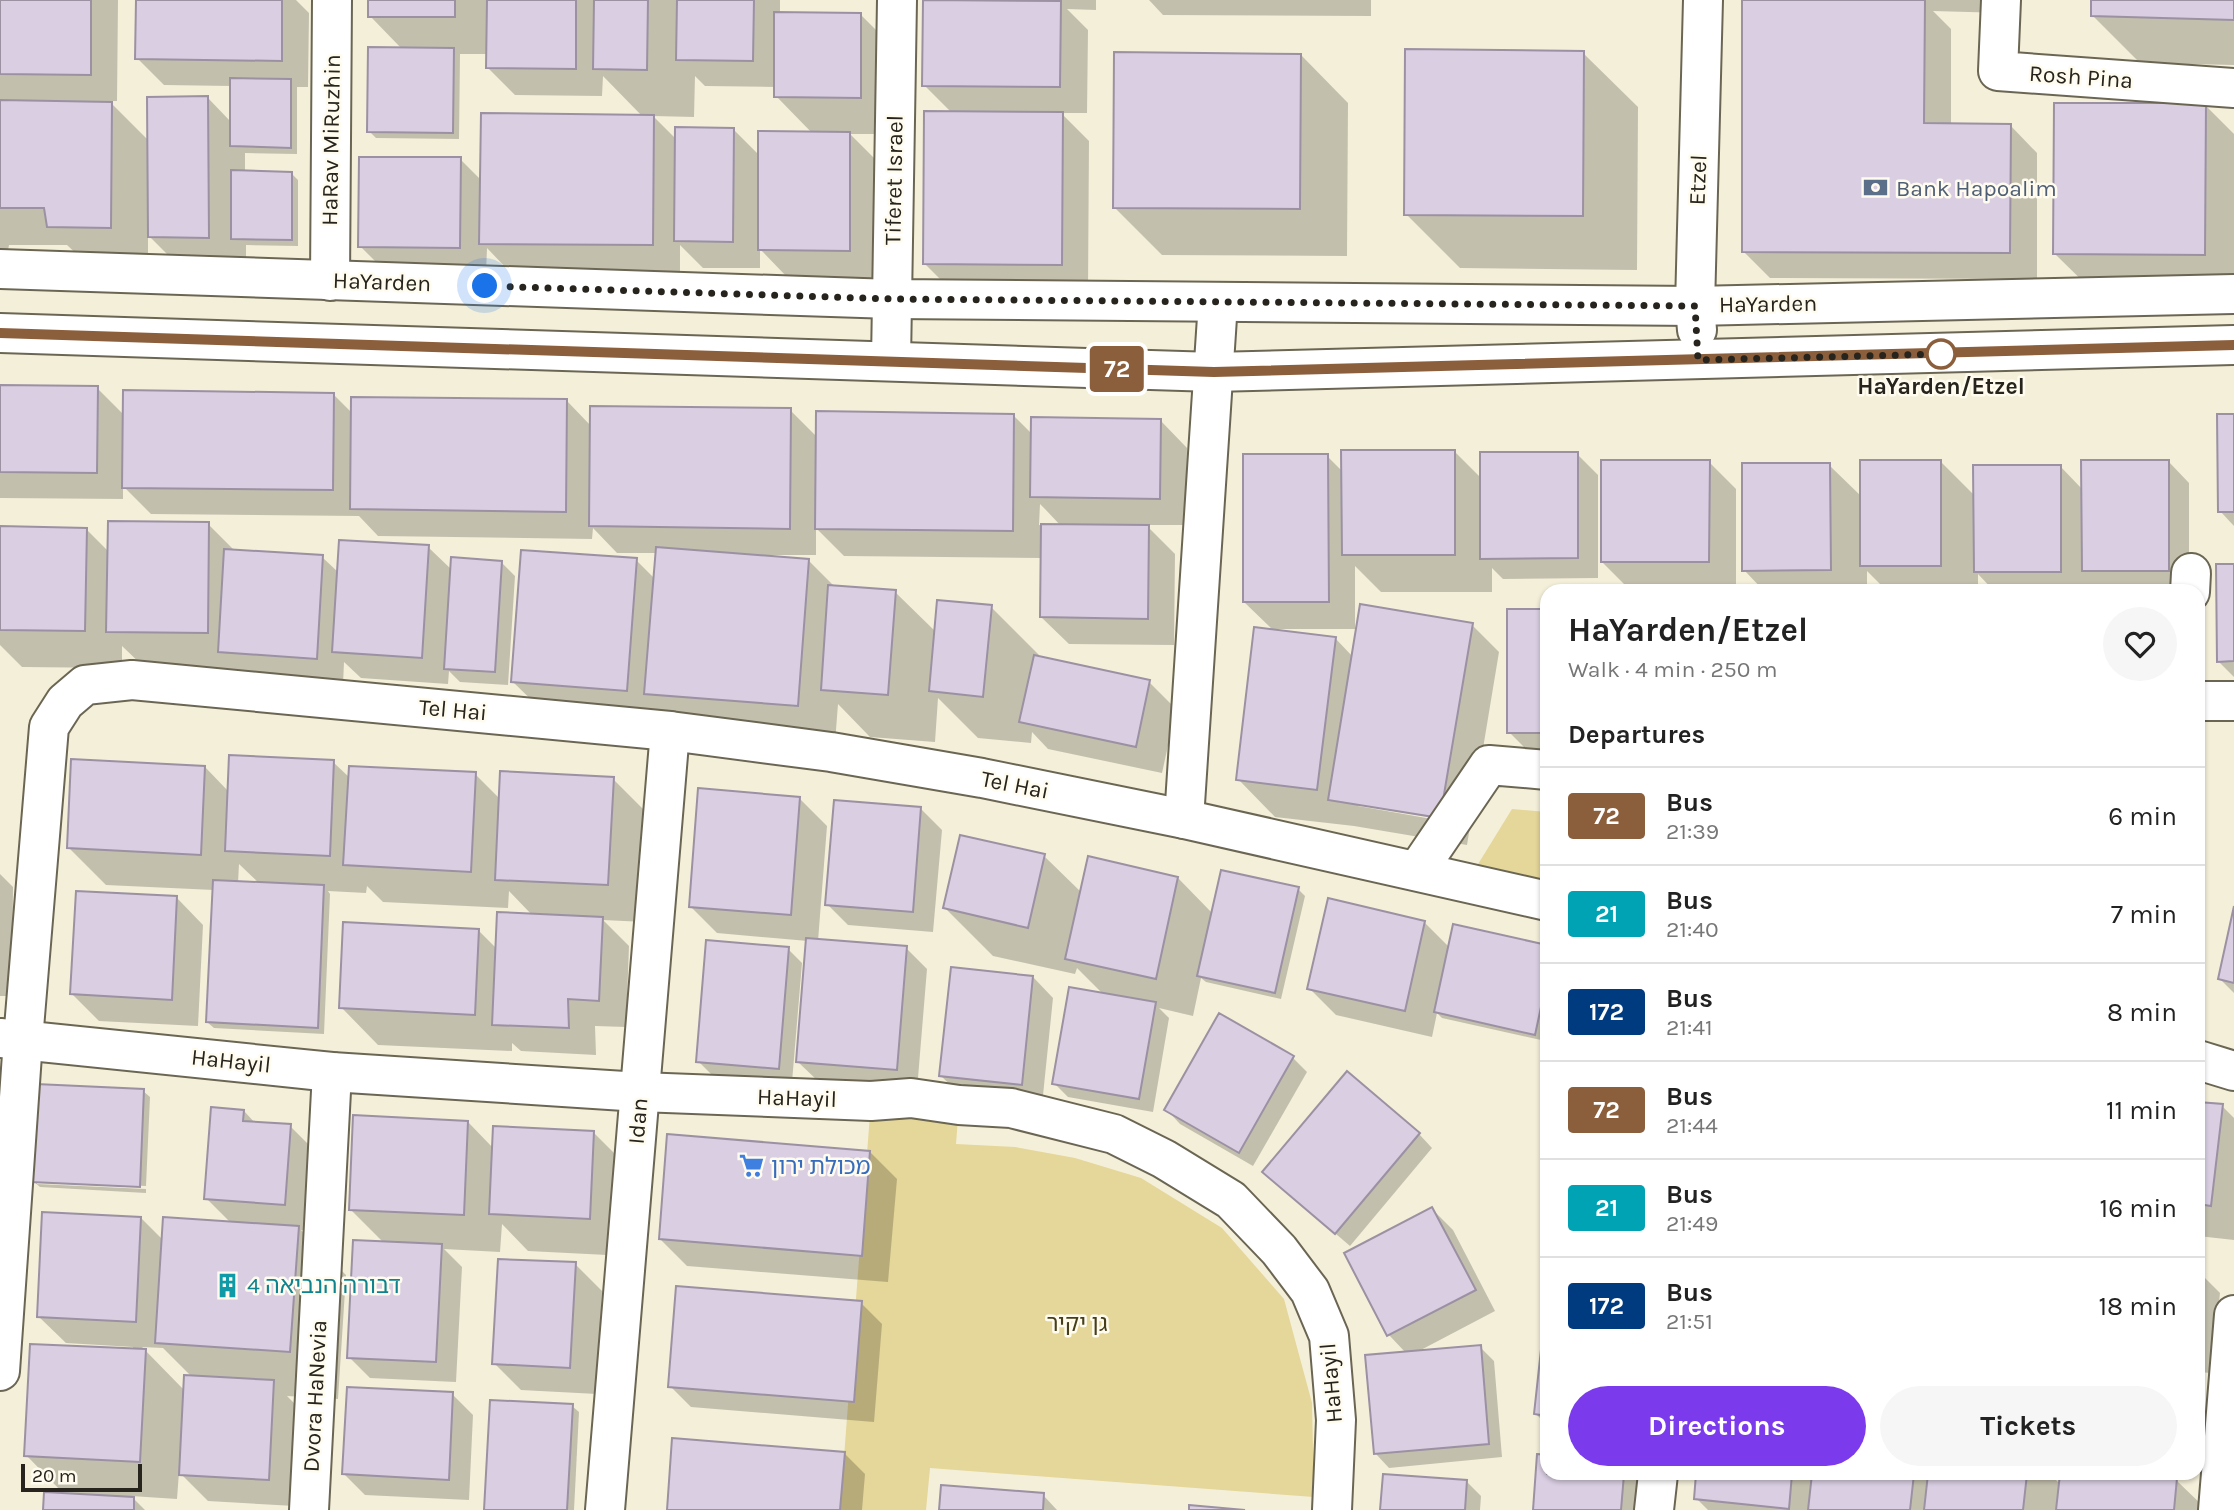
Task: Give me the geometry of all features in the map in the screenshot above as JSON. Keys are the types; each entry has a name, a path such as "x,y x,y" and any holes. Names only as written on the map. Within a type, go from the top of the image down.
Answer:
{"street":[{"name":"HaRav MiRuzhin","path":"330,281 332,0"},
{"name":"Tiferet Israel","path":"891,361 897,0"},
{"name":"Etzel","path":"1698,360 1695,306 1703,0"},
{"name":"Rosh Pina","path":"2001,0 1998,71 2234,88"},
{"name":"HaYarden","path":"0,269 892,299 1695,306 2234,294"},
{"path":"1184,819 1218,302"},
{"path":"0,333 1214,372 2234,345"},
{"name":"Tel Hai","path":"0,1371 11,1039 49,727 65,702 85,685 132,680 670,731 831,752 982,778 1184,819 1540,899"},
{"path":"2205,701 2234,701"},
{"name":"Idan","path":"606,1510 670,731"},
{"path":"1417,871 1489,765 1540,769"},
{"name":"HaHayil","path":"11,1039 332,1072 640,1092 871,1101 911,1098 959,1105 1011,1108 1114,1133 1164,1159 1231,1200 1279,1250 1310,1291 1329,1336 1336,1420 1332,1510"},
{"path":"2205,1062 2234,1071"},
{"name":"Dvora HaNevia","path":"309,1510 332,1072"},
{"path":"2218,1510 2219,1436 2234,1315"},
{"path":"1654,1510 1657,1480"}],"green space":[{"path":"1512,809 1540,811 1540,899 1467,882"},
{"name":"גן יקיר","path":"871,1101 959,1105 956,1144 1015,1147 1075,1158 1141,1178 1222,1228 1284,1299 1312,1403 1314,1497 930,1468 926,1510 840,1510"}],"building":[{"path":"0,0 91,0 91,75 0,74"},
{"path":"136,0 282,0 282,61 135,59"},
{"path":"368,0 455,0 455,17 368,17"},
{"path":"487,0 576,0 576,69 486,68"},
{"path":"594,0 648,0 647,70 593,69"},
{"path":"677,0 754,0 753,61 676,60"},
{"path":"923,0 1061,1 1060,87 922,86"},
{"name":"Bank Hapoalim","path":"1742,0 1925,0 1924,123 2011,124 2010,253 1742,252"},
{"path":"2091,0 2234,0 2234,20 2091,16"},
{"path":"774,12 861,13 861,98 774,97"},
{"path":"368,47 454,48 453,133 367,132"},
{"path":"1405,49 1584,51 1583,216 1404,215"},
{"path":"1114,52 1301,54 1300,209 1113,208"},
{"path":"230,78 291,79 291,148 230,146"},
{"path":"208,96 209,238 148,237 147,97"},
{"path":"0,100 112,102 111,228 47,227 44,208 0,208"},
{"path":"2054,103 2206,103 2205,255 2053,254"},
{"path":"924,111 1063,112 1062,265 923,264"},
{"path":"481,113 654,115 653,245 479,244"},
{"path":"675,127 734,128 733,242 674,241"},
{"path":"758,131 850,132 850,251 758,250"},
{"path":"359,157 461,157 460,248 358,247"},
{"path":"231,170 292,172 292,240 231,239"},
{"path":"0,385 98,386 97,473 0,472"},
{"path":"123,390 334,393 333,490 122,488"},
{"path":"351,397 567,399 566,512 350,509"},
{"path":"590,406 791,408 790,529 589,526"},
{"path":"816,411 1014,414 1013,531 815,529"},
{"path":"2217,414 2234,414 2234,512 2218,512"},
{"path":"1031,417 1161,419 1160,499 1030,497"},
{"path":"1341,450 1455,450 1455,555 1342,555"},
{"path":"1480,452 1578,452 1578,558 1480,559"},
{"path":"1243,454 1328,454 1329,602 1243,602"},
{"path":"1601,460 1710,460 1709,562 1601,562"},
{"path":"1860,460 1941,460 1941,566 1860,566"},
{"path":"2081,460 2169,460 2169,571 2082,571"},
{"path":"1742,463 1830,463 1831,570 1742,571"},
{"path":"1973,465 2061,465 2061,572 1974,572"},
{"path":"108,521 209,522 208,633 106,632"},
{"path":"1041,524 1149,525 1148,619 1040,617"},
{"path":"0,526 87,528 85,631 0,630"},
{"path":"339,540 429,545 422,658 332,652"},
{"path":"656,547 809,559 798,706 644,694"},
{"path":"224,549 323,555 317,659 218,652"},
{"path":"521,550 637,558 627,691 511,682"},
{"path":"451,557 502,561 495,672 444,669"},
{"path":"2216,564 2234,564 2234,661 2217,662"},
{"path":"828,585 896,590 888,695 821,690"},
{"path":"937,600 992,605 983,697 929,691"},
{"path":"1360,604 1473,623 1440,818 1328,800"},
{"path":"1507,609 1540,609 1540,733 1507,733"},
{"path":"1254,627 1336,637 1317,790 1236,780"},
{"path":"1034,655 1150,680 1136,747 1019,722"},
{"path":"229,755 334,760 330,856 225,851"},
{"path":"71,759 205,766 201,855 67,848"},
{"path":"349,766 476,772 471,872 343,865"},
{"path":"500,771 614,777 608,885 495,880"},
{"path":"698,788 800,797 791,915 689,907"},
{"path":"834,800 921,807 913,912 825,905"},
{"path":"960,835 1045,854 1028,928 943,908"},
{"path":"1088,856 1178,877 1156,979 1065,959"},
{"path":"1221,870 1299,887 1275,993 1197,976"},
{"path":"213,880 324,885 318,1028 206,1022"},
{"path":"76,891 177,896 172,1000 70,994"},
{"path":"1328,898 1425,921 1405,1011 1307,989"},
{"path":"2234,906 2234,983 2218,979"},
{"path":"497,912 603,917 599,1001 568,999 569,1028 492,1025"},
{"path":"343,922 479,929 475,1015 339,1008"},
{"path":"1453,924 1540,943 1540,1012 1535,1035 1434,1012"},
{"path":"806,938 907,946 897,1070 796,1062"},
{"path":"706,940 789,947 779,1069 696,1062"},
{"path":"951,967 1033,976 1022,1085 939,1076"},
{"path":"1069,987 1156,1002 1139,1099 1052,1084"},
{"path":"1219,1013 1294,1056 1239,1153 1164,1110"},
{"path":"1347,1071 1420,1133 1335,1234 1262,1172"},
{"path":"36,1084 144,1089 140,1187 31,1182"},
{"path":"2205,1103 2223,1104 2211,1206 2205,1205"},
{"path":"211,1107 244,1110 243,1121 291,1124 285,1205 204,1199"},
{"path":"353,1115 468,1121 464,1215 349,1210"},
{"path":"493,1126 594,1131 590,1219 489,1214"},
{"path":"667,1134 870,1151 862,1256 659,1239"},
{"path":"1432,1207 1476,1290 1387,1336 1344,1253"},
{"path":"42,1212 141,1217 136,1322 37,1317"},
{"name":"דבורה הנביאה 4","path":"163,1217 299,1226 290,1352 155,1343"},
{"path":"353,1240 442,1244 436,1362 347,1358"},
{"path":"498,1259 576,1262 570,1368 492,1364"},
{"path":"676,1286 862,1301 854,1402 668,1387"},
{"path":"30,1344 146,1349 140,1462 24,1456"},
{"path":"1481,1345 1489,1444 1374,1454 1365,1355"},
{"path":"1540,1359 1540,1415 1534,1414"},
{"path":"184,1375 274,1380 269,1480 179,1475"},
{"path":"347,1387 453,1392 449,1480 342,1474"},
{"path":"490,1400 573,1404 567,1510 484,1510"},
{"path":"672,1438 845,1452 840,1510 667,1510"},
{"path":"1537,1454 1540,1454 1540,1480 1624,1480 1621,1510 1533,1510"},
{"path":"1383,1474 1467,1480 1465,1510 1380,1510"},
{"path":"1696,1480 1791,1480 1789,1509 1694,1499"},
{"path":"1811,1480 1913,1480 1910,1510 1808,1510"},
{"path":"1927,1480 2026,1480 2023,1510 1924,1510"},
{"path":"2059,1480 2177,1480 2174,1510 2056,1510"},
{"path":"941,1485 1044,1493 1043,1510 939,1510"},
{"path":"44,1492 134,1497 134,1510 43,1510"},
{"path":"1189,1505 1245,1510 1189,1510"}],"bus line":[{"name":"72","path":"0,333 1214,372 2234,345"}],"place":[{"name":"Bank Hapoalim","path":"1876,188"},
{"name":"HaYarden/Etzel","path":"1941,354"},
{"name":"מכולת ירון","path":"751,1166"},
{"name":"דבורה הנביאה 4","path":"227,1285"}],"route":[{"path":"485,286 892,299 1695,306 1698,360 1941,354"}]}
